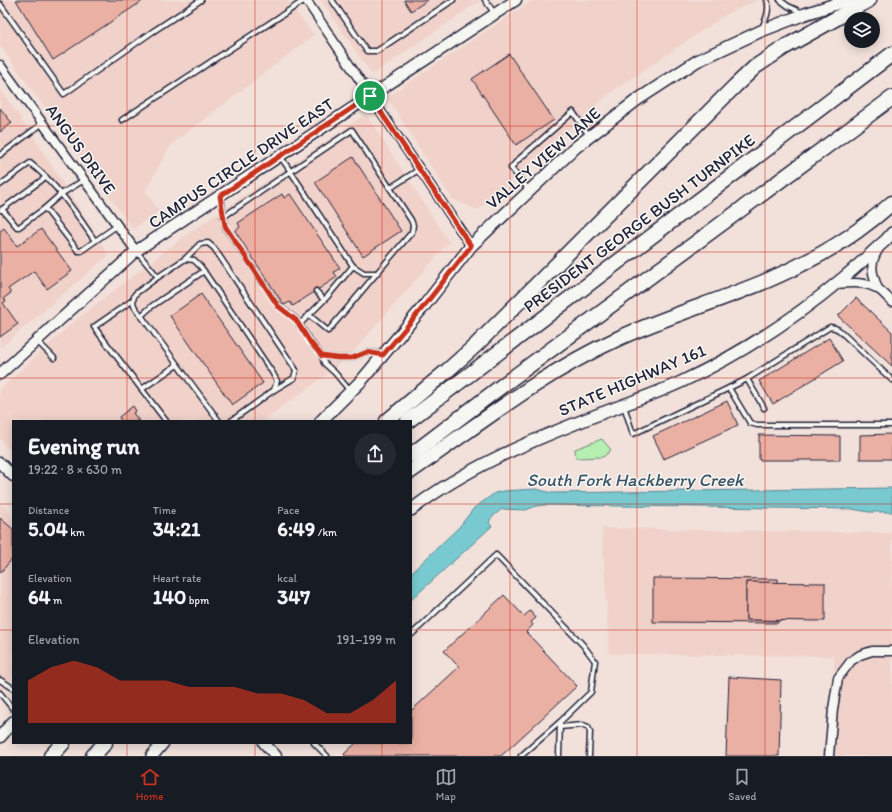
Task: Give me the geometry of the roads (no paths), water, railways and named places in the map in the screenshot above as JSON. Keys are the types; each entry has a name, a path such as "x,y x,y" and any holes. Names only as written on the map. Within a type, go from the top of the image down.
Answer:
{"highway":[{"path":"387,420 476,345 729,91 755,67 785,47 869,0"},
{"name":"PRESIDENT GEORGE BUSH TURNPIKE","path":"409,420 892,54"},
{"path":"412,454 503,385 892,98"},
{"path":"412,470 515,399 590,353 642,328 760,283 802,265 846,239 879,215 892,203"},
{"path":"51,756 62,744"},
{"path":"94,756 105,744"}],"main road":[{"name":"VALLEY VIEW LANE","path":"322,420 362,380 424,306 471,246 576,147 638,100 697,61 761,31 805,14 848,0"},
{"name":"STATE HIGHWAY 161","path":"412,509 434,492 463,474 529,442 679,383 745,348 836,284 880,246 892,233"},
{"path":"0,737 12,723"},
{"path":"152,756 162,744"}],"street":[{"path":"306,0 471,246"},
{"name":"CAMPUS CIRCLE DRIVE EAST","path":"0,374 136,252 516,0"},
{"name":"ANGUS DRIVE","path":"0,65 44,123 136,252"},
{"path":"878,289 872,269 873,259 880,246"},
{"path":"836,284 861,284 878,289 892,302"},
{"path":"0,463 11,471"},
{"path":"830,756 833,709 838,678 851,661 860,655 872,651 892,651"},
{"path":"265,744 276,756"}],"lane":[{"path":"0,4 64,94 152,32 202,0"},
{"path":"122,120 306,0"},
{"path":"332,0 367,51 377,51 453,0"},
{"path":"485,0 495,14"},
{"path":"761,31 767,16 767,0"},
{"path":"780,0 788,6 805,14"},
{"path":"530,190 511,168 518,160 573,112 590,137"},
{"path":"0,155 44,123"},
{"path":"224,217 352,130 411,220 413,226 412,232 328,331 309,315"},
{"path":"280,156 353,266 364,273 377,274"},
{"path":"0,184 30,163 41,171 61,194 95,241"},
{"path":"390,188 420,169"},
{"path":"46,177 1,210 17,227 45,208 61,194 85,180"},
{"path":"220,196 225,226 278,306 296,320 310,342 322,356 324,363 335,373 350,392"},
{"path":"45,208 78,250 81,251 118,226"},
{"path":"165,420 94,327 132,300 135,294 185,259 200,244 208,243 214,248 296,370 294,378 274,390 232,420"},
{"path":"136,252 158,277"},
{"path":"185,259 194,260 204,271 272,372 276,381 274,390"},
{"path":"299,325 324,300 353,266"},
{"path":"141,316 152,306 204,271"},
{"path":"316,291 324,300"},
{"path":"132,300 141,316 218,420"},
{"path":"623,405 633,434 747,379 830,327 839,330 892,380"},
{"path":"37,341 54,358"},
{"path":"322,356 352,358 367,352 383,355"},
{"path":"142,389 177,365"},
{"path":"747,379 764,408"},
{"path":"729,388 750,423 757,425 892,424"},
{"path":"412,634 496,556 583,646 595,661 591,692 560,724 522,756"},
{"path":"0,680 12,687"},
{"path":"0,693 12,708"},
{"path":"559,756 560,724"},
{"path":"560,724 583,725 588,727 590,732 589,756"},
{"path":"315,744 327,756"}],"water":[{"path":"892,488 892,512 869,512 852,509 544,505 526,510 502,509 491,518 489,523 492,526 412,599 412,572 460,526 474,508 495,493 503,491 536,489 552,493"}],"water label":[{"name":"South Fork Hackberry Creek","path":"635,480"}]}
